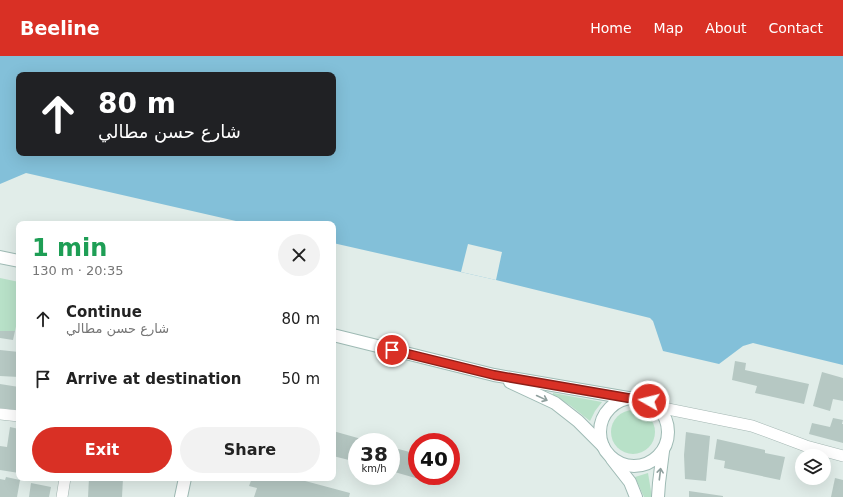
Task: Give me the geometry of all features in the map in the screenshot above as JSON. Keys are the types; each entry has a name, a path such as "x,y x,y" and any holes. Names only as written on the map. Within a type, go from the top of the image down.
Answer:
{"street":[{"path":"0,257 16,260"},
{"path":"336,336 494,375 628,398 644,399 658,407 665,417 668,428 668,440 656,459 646,464 637,466 627,465 617,461 578,421 555,403 494,375"},
{"path":"628,398 609,408 600,426 600,437 606,451 630,482 636,497"},
{"path":"658,407 752,426 806,446 843,456"},
{"path":"0,414 16,416"},
{"path":"658,497 662,451"},
{"path":"62,497 65,481"},
{"path":"181,497 184,481"}],"green space":[{"path":"0,278 16,281 16,326 15,331 0,331"},
{"path":"553,393 602,402 590,421 571,406 553,395"},
{"path":"629,410 637,410 649,416 655,428 655,436 649,448 637,454 629,454 617,448 611,436 611,428 617,416"},
{"path":"648,473 652,497 644,497 635,477"}],"water":[{"path":"0,56 843,56 843,365 753,343 743,346 719,364 663,351 653,321 650,318 496,280 336,244 336,221 236,221 26,173 0,184"}],"pier":[{"path":"468,244 502,252 496,280 461,272"}],"building":[{"path":"0,331 15,331 13,340 0,338"},
{"path":"0,350 16,352 16,377 0,376"},
{"path":"735,361 746,363 745,370 809,384 804,404 755,393 757,386 732,380"},
{"path":"822,372 843,378 843,401 833,399 830,411 813,406"},
{"path":"0,384 16,387 16,410 0,408"},
{"path":"833,418 843,420 843,443 809,434 812,423 830,427"},
{"path":"10,427 16,428 16,473 0,470 0,446 7,447"},
{"path":"336,432 348,435 348,460 336,457"},
{"path":"686,432 710,436 706,481 685,479 684,455"},
{"path":"717,439 765,450 765,453 785,457 780,480 724,468 725,461 714,459"},
{"path":"400,449 408,452 408,476 400,474"},
{"path":"6,477 20,481 17,497 0,497 0,479 5,480"},
{"path":"835,478 843,480 843,497 831,497"},
{"path":"89,481 123,481 122,497 88,497"},
{"path":"251,481 305,481 350,493 349,497 254,497 257,488 249,486"},
{"path":"31,483 51,487 49,497 29,497"},
{"path":"689,491 723,496 723,497 689,497"}],"route":[{"path":"392,350 494,375 628,398 639,398 649,401"}]}
